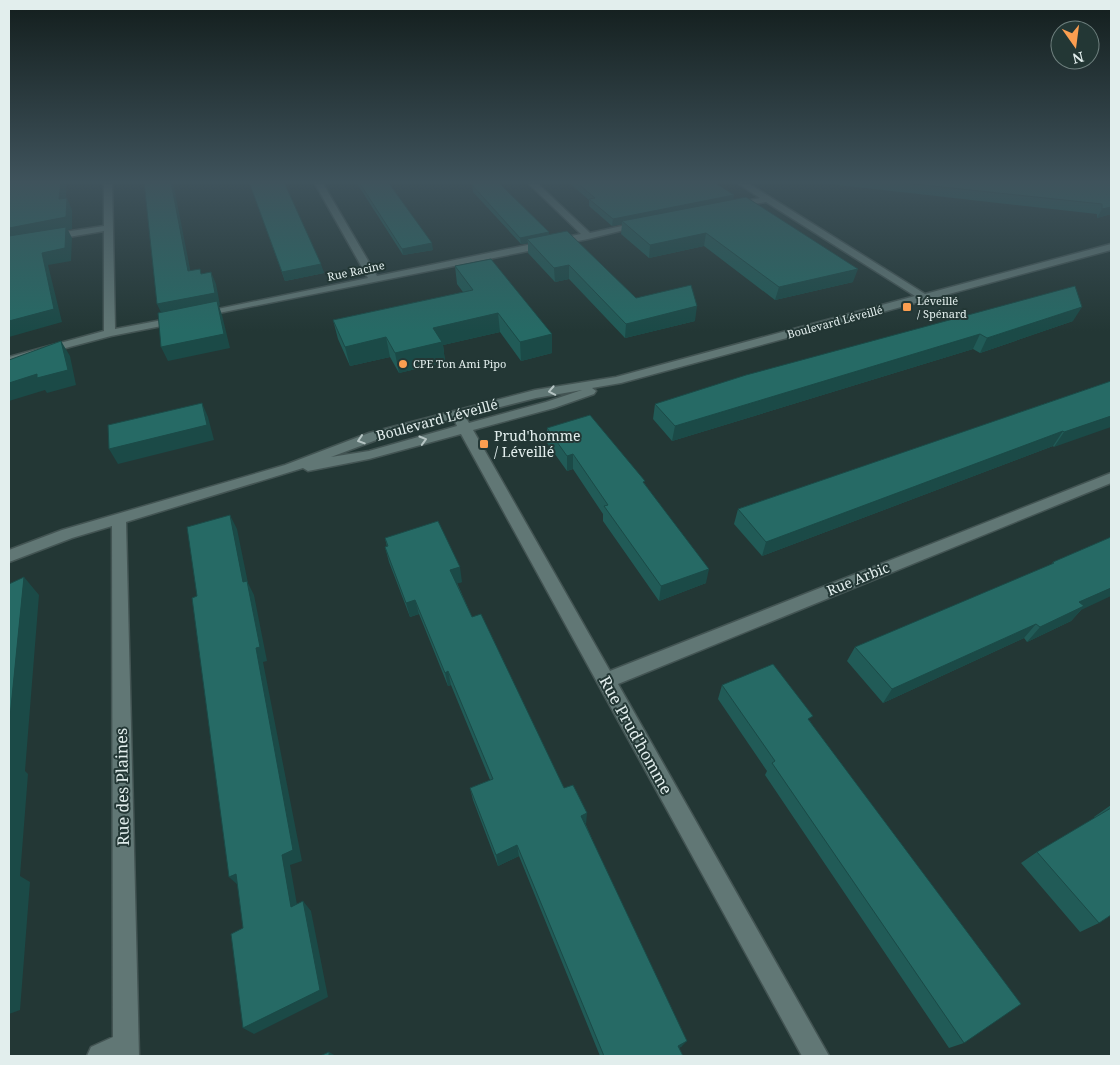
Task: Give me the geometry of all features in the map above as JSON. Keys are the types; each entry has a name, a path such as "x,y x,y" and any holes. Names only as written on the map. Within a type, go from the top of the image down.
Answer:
{"street":[{"path":"42,238 84,232"},
{"path":"109,232 110,333"},
{"path":"346,232 374,280"},
{"path":"583,232 588,236"},
{"name":"Rue Racine","path":"9,360 110,333 608,232"},
{"path":"819,232 925,298"},
{"name":"Boulevard Léveillé","path":"9,556 67,534 290,468 341,462 461,421 562,401 617,380 1111,247"},
{"name":"Rue Prud'homme","path":"461,421 816,1056"},
{"name":"Rue Arbic","path":"606,681 1111,478"},
{"name":"Rue des Plaines","path":"119,518 126,1050"},
{"path":"100,1056 126,1050"}],"building":[{"path":"36,232 66,232 65,248 42,253 54,309 9,321 9,236"},
{"path":"149,232 180,232 188,271 200,269 201,274 211,272 215,293 157,304"},
{"path":"267,232 306,232 321,264 282,272"},
{"path":"391,232 424,232 432,243 402,249"},
{"path":"514,232 549,232 520,238"},
{"path":"568,232 636,298 691,285 697,306 626,324 569,265 554,268 527,239"},
{"path":"634,232 800,232 858,269 779,287 706,233 650,245"},
{"path":"491,259 552,334 520,342 498,313 433,328 442,342 395,353 386,337 345,347 333,320 473,290 455,266"},
{"path":"1075,286 1082,307 987,338 980,334 675,426 655,404 746,375"},
{"path":"217,301 224,334 161,347 158,313"},
{"path":"61,341 68,370 37,378 37,374 9,383 9,360"},
{"path":"1111,381 1111,416 1063,431 766,542 738,509"},
{"path":"202,403 207,425 109,449 108,425"},
{"path":"590,415 645,481 643,482 709,569 661,586 604,506 608,505 573,454 567,456 547,428"},
{"path":"230,515 243,582 247,581 260,647 256,648 293,850 282,855 291,907 303,901 320,990 243,1028 231,934 243,928 236,874 229,877 192,598 197,596 187,527"},
{"path":"438,521 460,567 450,570 472,617 481,614 564,788 573,785 587,813 581,816 687,1041 678,1046 683,1056 604,1056 517,845 496,855 470,788 493,779 448,671 445,673 415,600 406,603 385,547 388,546 385,538"},
{"path":"1111,537 1111,588 1079,602 1084,606 1040,627 1036,624 892,689 855,647 1054,563"},
{"path":"24,577 9,727 9,584"},
{"path":"773,664 813,716 808,719 1021,1004 964,1043 772,763 775,761 722,685"},
{"path":"1111,808 1111,915 1099,923 1037,852"},
{"path":"329,1052 329,1056 320,1056"}],"place":[{"name":"Léveillé / Spénard","path":"907,307"},
{"name":"CPE Ton Ami Pipo","path":"403,364"},
{"name":"Prud'homme / Léveillé","path":"484,444"}]}
